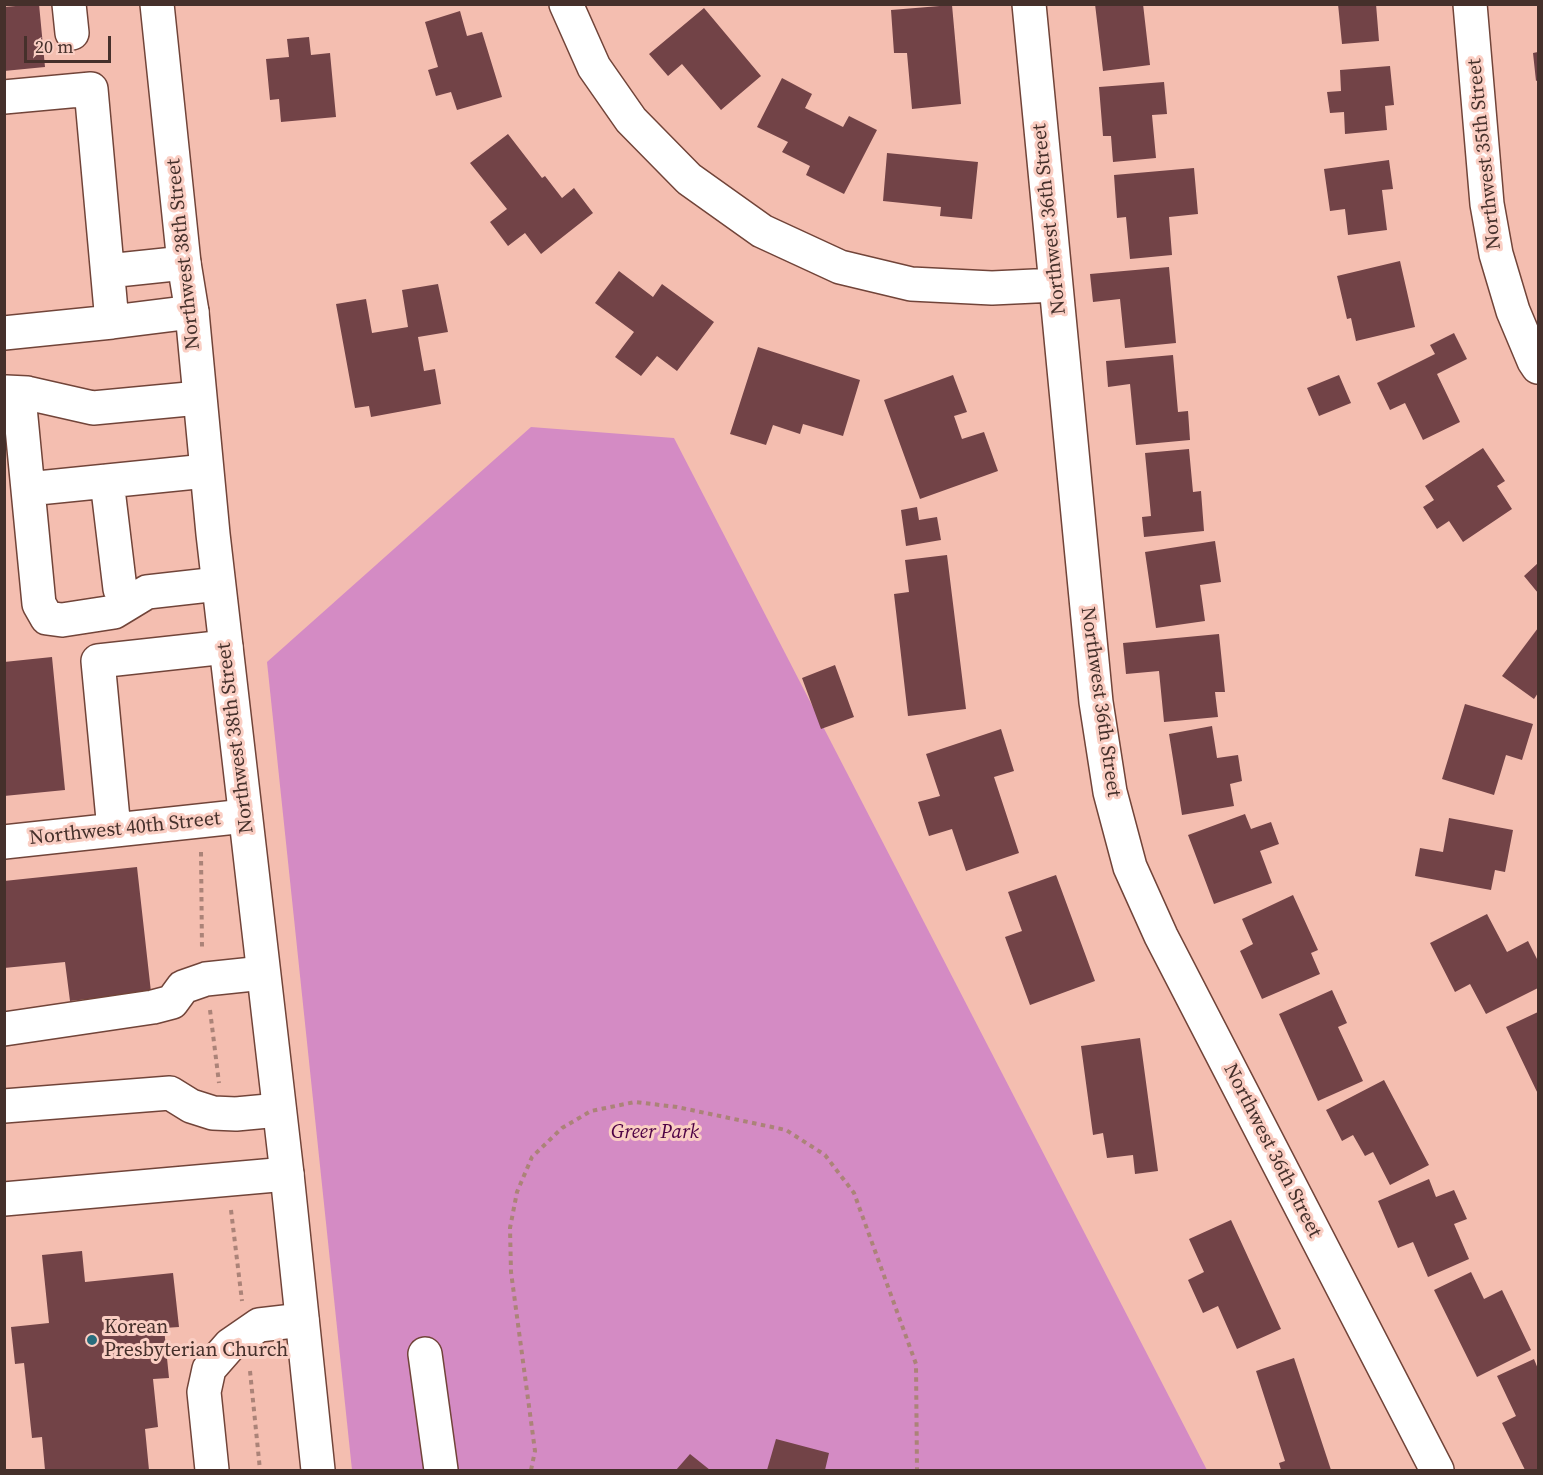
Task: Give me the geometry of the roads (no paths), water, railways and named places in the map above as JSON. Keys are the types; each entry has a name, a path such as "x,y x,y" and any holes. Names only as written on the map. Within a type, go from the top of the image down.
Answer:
{"street":[{"name":"Northwest 38th Street","path":"157,4 184,263 192,312 218,584 287,1174 318,1470"},
{"path":"566,4 594,67 632,120 689,179 762,231 840,267 911,284 992,288 1056,285"},
{"name":"Northwest 36th Street","path":"1029,4 1096,702 1110,792 1130,867 1161,936 1437,1470"},
{"name":"Northwest 35th Street","path":"1470,4 1487,204 1496,254 1513,311 1534,361 1539,367"},
{"path":"4,97 91,89 112,322"},
{"path":"108,271 184,263"},
{"path":"4,333 192,312"},
{"path":"199,398 93,408 16,393 20,407 39,604 47,618 62,620 114,612 147,592 218,584"},
{"path":"28,489 206,471"},
{"path":"107,481 120,589 129,602"},
{"path":"114,830 98,661 226,647"},
{"name":"Northwest 40th Street","path":"4,842 245,816"},
{"path":"4,1029 153,1008 172,1002 183,987 206,979 264,973"},
{"path":"4,1106 170,1093 191,1106 213,1113 236,1114 279,1110"},
{"path":"4,1199 287,1174"},
{"path":"212,1470 204,1392 209,1369 230,1345 259,1325 302,1320"},
{"path":"425,1354 438,1470"}],"place":[{"name":"Korean Presbyterian Church","path":"92,1340"}],"park label":[{"name":"Greer Park","path":"655,1133"}]}
